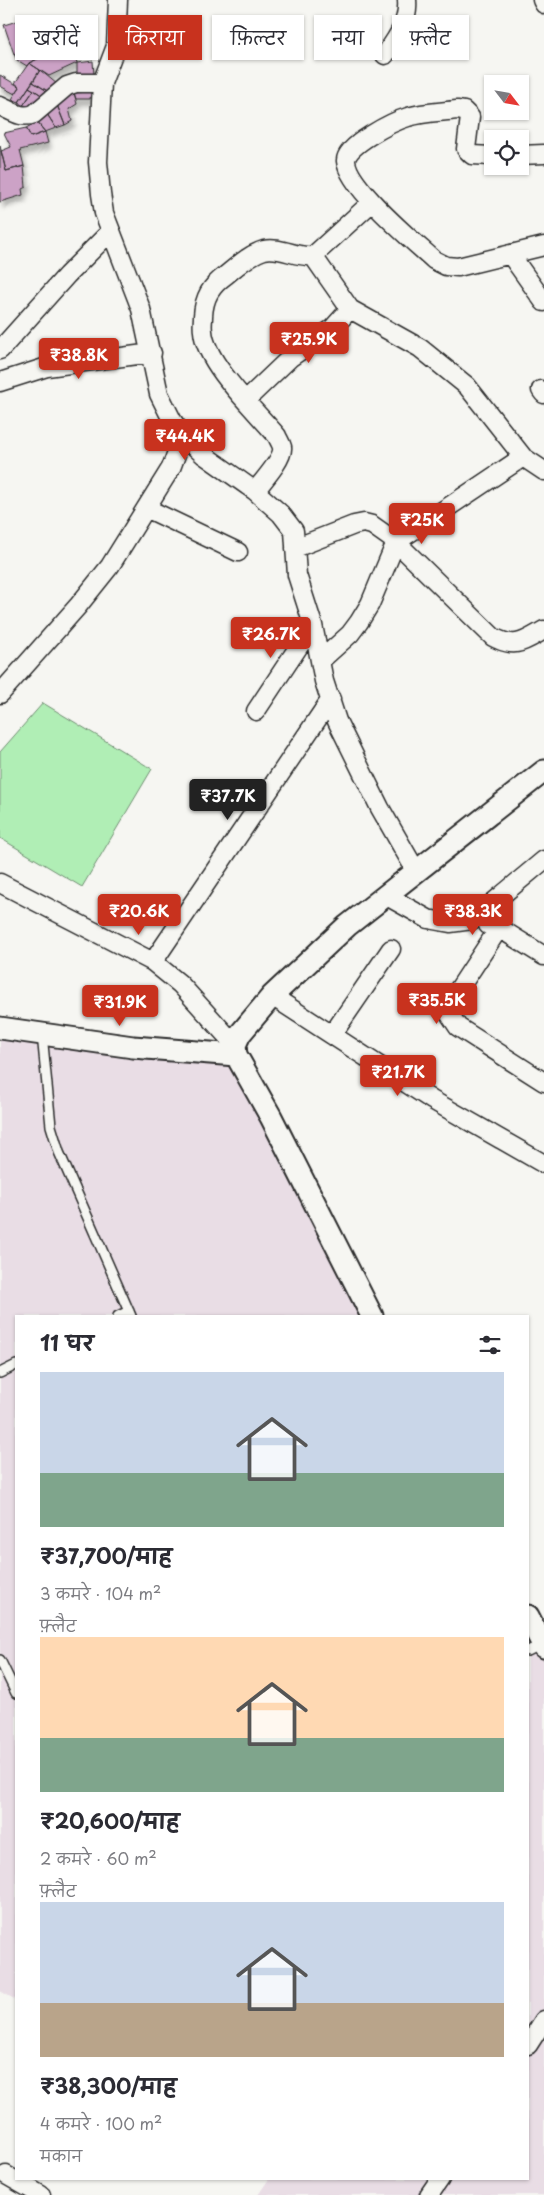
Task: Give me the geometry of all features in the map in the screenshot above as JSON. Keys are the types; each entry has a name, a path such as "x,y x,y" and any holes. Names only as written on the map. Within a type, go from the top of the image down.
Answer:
{"street":[{"path":"118,0 116,46 102,83 100,178 104,213 141,309 159,394 172,420 183,436 204,455 255,491 281,514 294,531 297,575 313,625 320,661 337,721 380,808 416,871"},
{"path":"385,54 402,32 408,9 407,0"},
{"path":"542,0 544,4"},
{"path":"0,106 20,116 28,117 68,86 76,83 102,83"},
{"path":"484,156 472,155 466,149 470,117 464,111 409,116 388,125 347,152 345,160 347,168 371,203 434,260 446,266 458,266 544,246"},
{"path":"529,155 544,154"},
{"path":"255,491 276,464 281,455 282,447 277,436 220,369 206,342 203,333 204,305 209,290 252,255 265,250 276,250 304,257 313,256 371,203"},
{"path":"0,350 67,275 111,231"},
{"path":"510,254 544,302"},
{"path":"313,256 350,308 420,348 467,386 523,457 544,471"},
{"path":"246,400 291,357 332,329 350,308"},
{"path":"0,382 47,367 152,354"},
{"path":"0,694 78,606 105,572 171,468 183,436"},
{"path":"320,661 350,634 363,616 370,604 396,542 523,457"},
{"path":"146,508 238,552"},
{"path":"295,548 354,525 364,523 372,525 396,542 493,637 504,643 518,644 544,630"},
{"path":"256,711 313,625"},
{"path":"153,962 331,699"},
{"path":"236,1050 240,1034 272,996 347,926 416,871 542,778"},
{"path":"472,920 544,860"},
{"path":"0,882 153,962 180,984 236,1050 371,1315"},
{"path":"385,895 428,919 450,923 472,920 498,928 544,956"},
{"path":"498,928 451,1001 450,1015 458,1027 544,1082"},
{"path":"332,1035 391,949"},
{"path":"272,996 432,1100 544,1164"},
{"path":"0,1028 133,1047 236,1050"},
{"path":"529,1619 538,1647"},
{"path":"529,2043 544,2020"},
{"path":"6,2174 15,2180"},
{"path":"16,2180 40,2195"},
{"path":"429,2195 439,2180"}],"lane":[{"path":"42,1034 51,1126 59,1152 130,1314"},
{"path":"0,1373 15,1366"},
{"path":"0,1660 15,1691"},
{"path":"7,1676 15,1672"}],"shaded area":[{"path":"0,1037 240,1057 377,1315 15,1315 15,1999 0,1991"},
{"path":"529,1614 544,1641 544,2195 258,2195 268,2180 529,2180"}],"green space":[{"path":"43,703 152,769 82,887 0,838 0,752"}],"building":[{"path":"15,22 14,54 4,25"},
{"path":"17,60 35,60 27,66"},
{"path":"35,60 76,60 77,63 49,76 29,63"},
{"path":"93,61 94,75 77,79 77,63"},
{"path":"29,63 40,70 19,102 12,99 20,87 15,83"},
{"path":"40,70 57,84 49,92 33,82"},
{"path":"0,75 20,87 15,94 0,86"},
{"path":"33,82 49,92 43,96 29,87"},
{"path":"29,87 34,90 22,107 19,102"},
{"path":"34,90 43,96 39,102 35,100 26,110 22,107"},
{"path":"91,92 90,99 76,99 74,93"},
{"path":"74,93 77,104 69,109 72,121 65,125 57,105"},
{"path":"57,105 65,125 56,128 47,114"},
{"path":"47,114 56,128 45,132 37,122"},
{"path":"37,122 45,132 31,137 26,128"},
{"path":"26,128 31,137 45,132 48,143 20,150 24,166 6,171 1,151 11,147 4,133"},
{"path":"0,146 6,171 24,166 26,187 22,189 23,195 0,202"}]}
